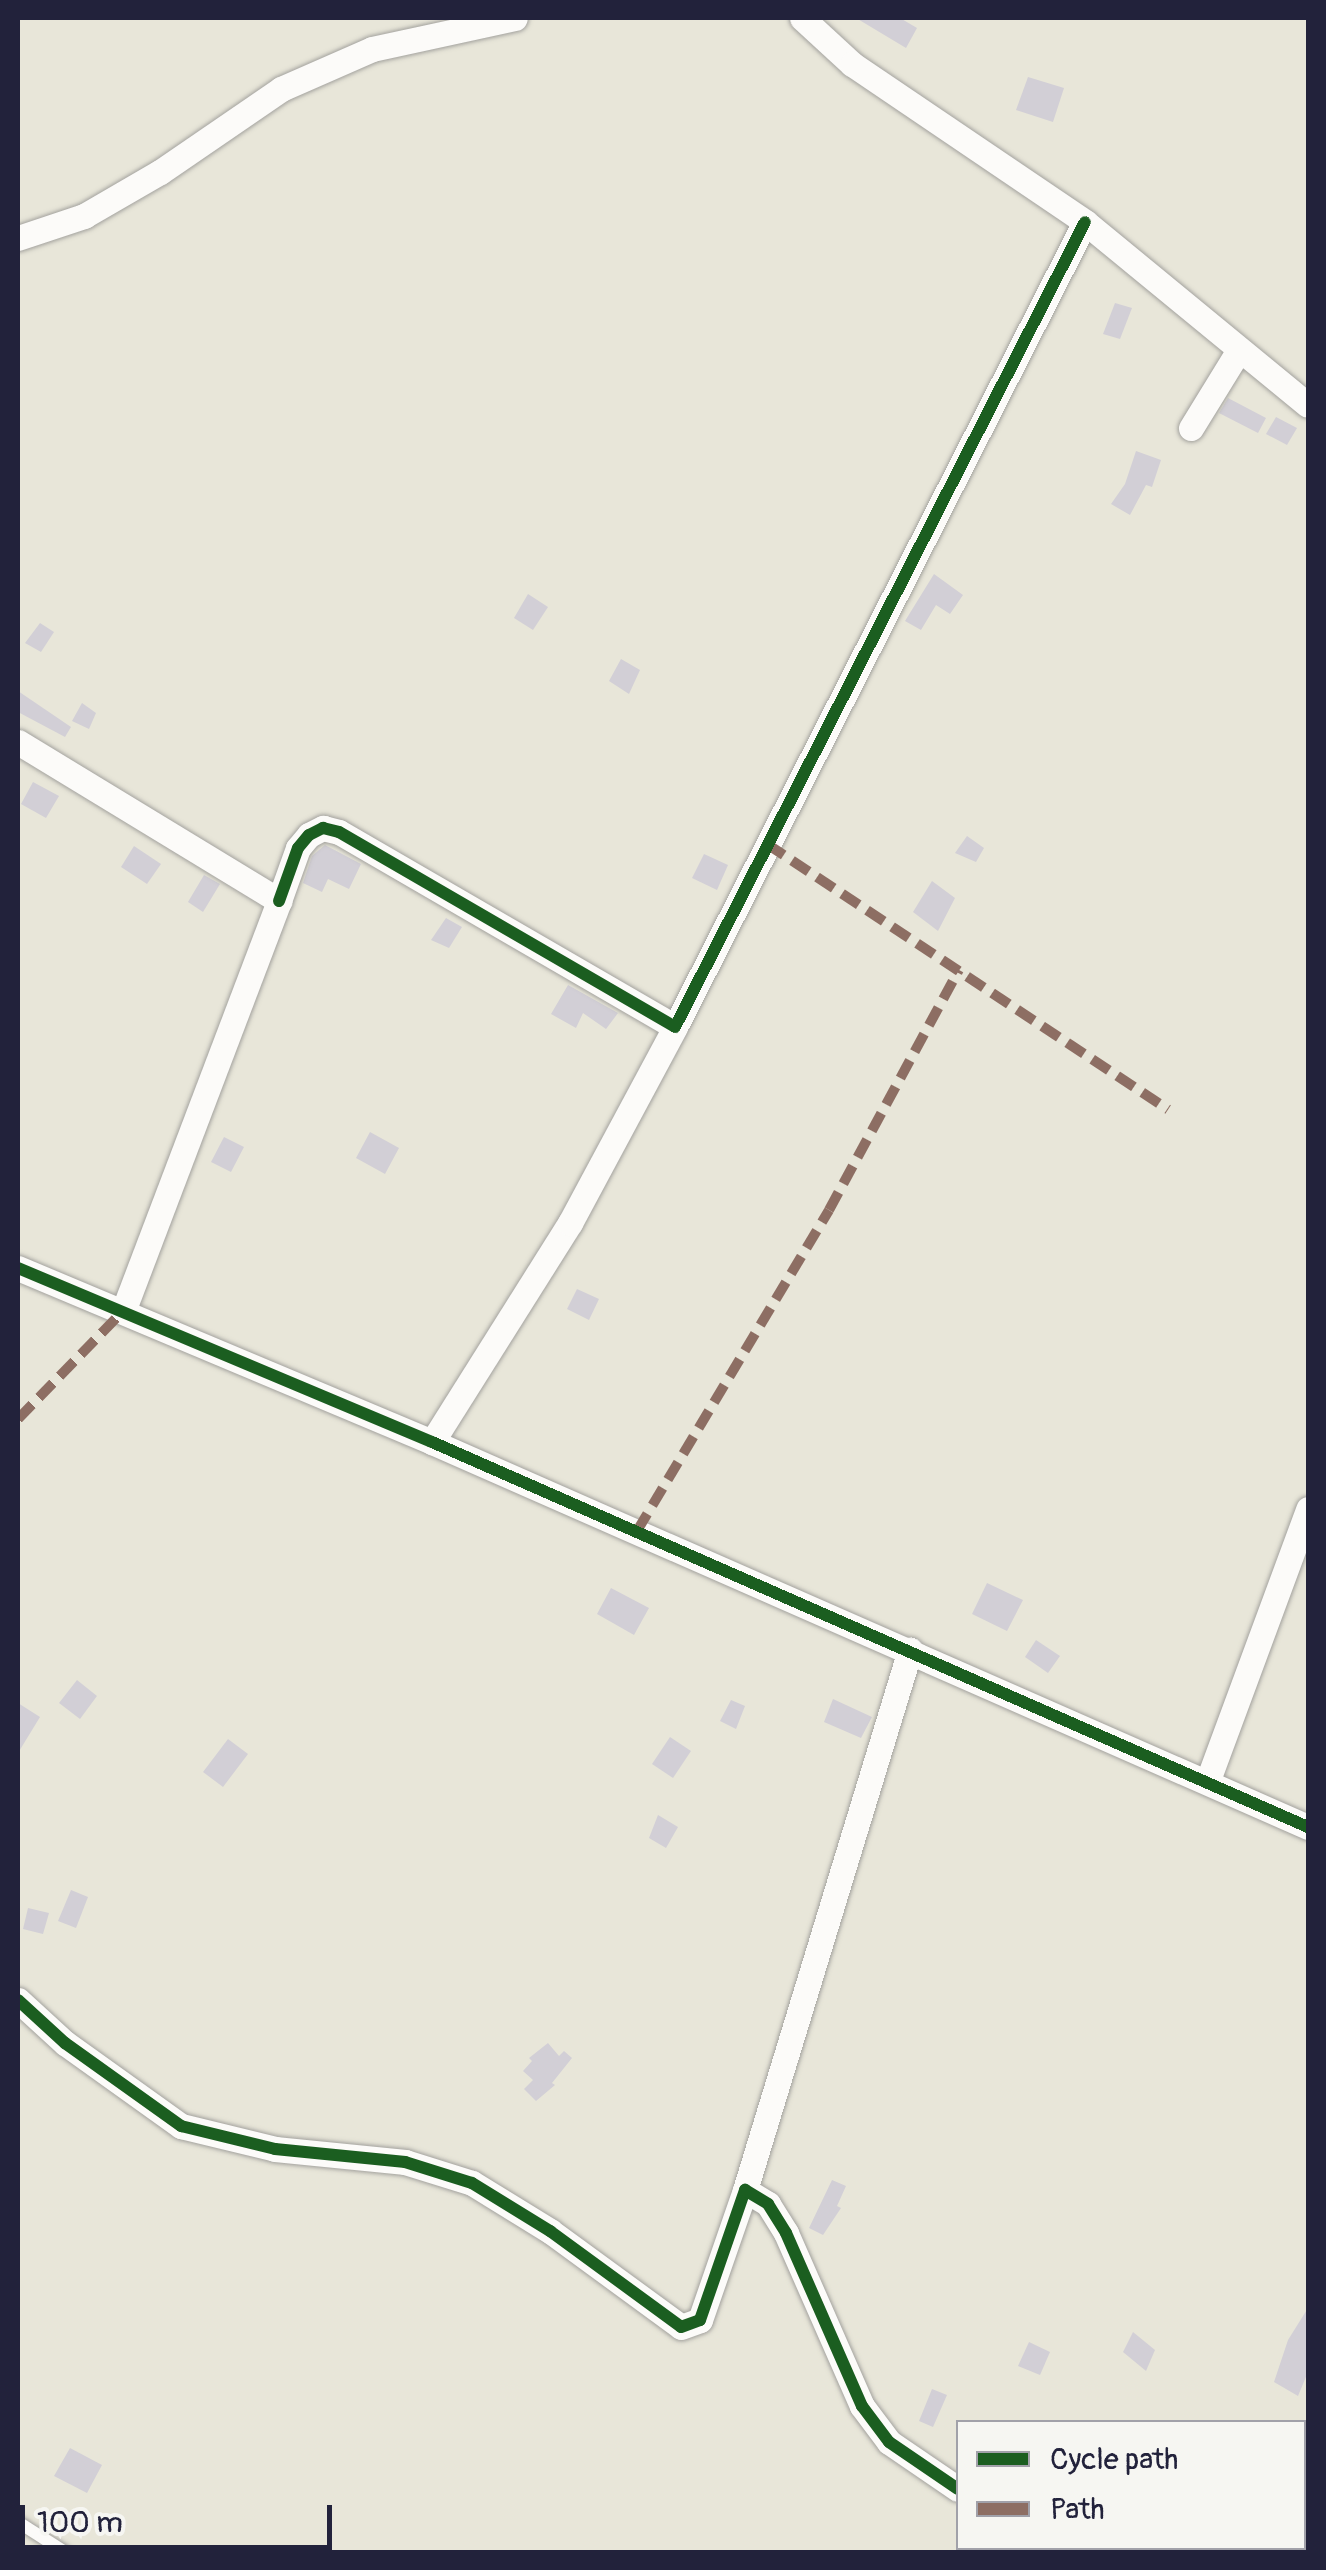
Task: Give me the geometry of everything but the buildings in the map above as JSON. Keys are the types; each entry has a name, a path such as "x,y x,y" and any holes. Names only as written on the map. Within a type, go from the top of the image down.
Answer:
{"street":[{"path":"18,238 84,216 160,172 281,89 372,49 515,18"},
{"path":"802,18 852,64 1085,222 1308,405"},
{"path":"432,1442 570,1222 675,1026 1085,222"},
{"path":"1191,428 1238,350"},
{"path":"18,742 279,900"},
{"path":"122,1311 298,848 309,834 323,828 339,832 675,1026"},
{"path":"18,1268 432,1442 1208,1780 1308,1828"},
{"path":"1208,1780 1308,1509"},
{"path":"18,2000 65,2043 181,2126 275,2149 405,2162 472,2182 550,2232 681,2328 700,2320 745,2190 910,1650"},
{"path":"745,2190 768,2204 786,2233 862,2406 889,2442 956,2488"}],"lane":[{"path":"18,2522 65,2552"}],"marked path":[{"path":"767,844 1168,1109"},
{"path":"637,1531 829,1210 959,970"},
{"path":"18,1419 123,1311"}],"cycle path":[{"path":"279,901 298,848 309,835 323,828 339,832 675,1027 1085,222"},
{"path":"18,1268 432,1442 1308,1827"},
{"path":"18,2000 65,2043 181,2126 275,2149 405,2162 472,2183 550,2231 681,2327 700,2320 745,2190 768,2204 786,2233 862,2406 889,2442 956,2488"}]}
